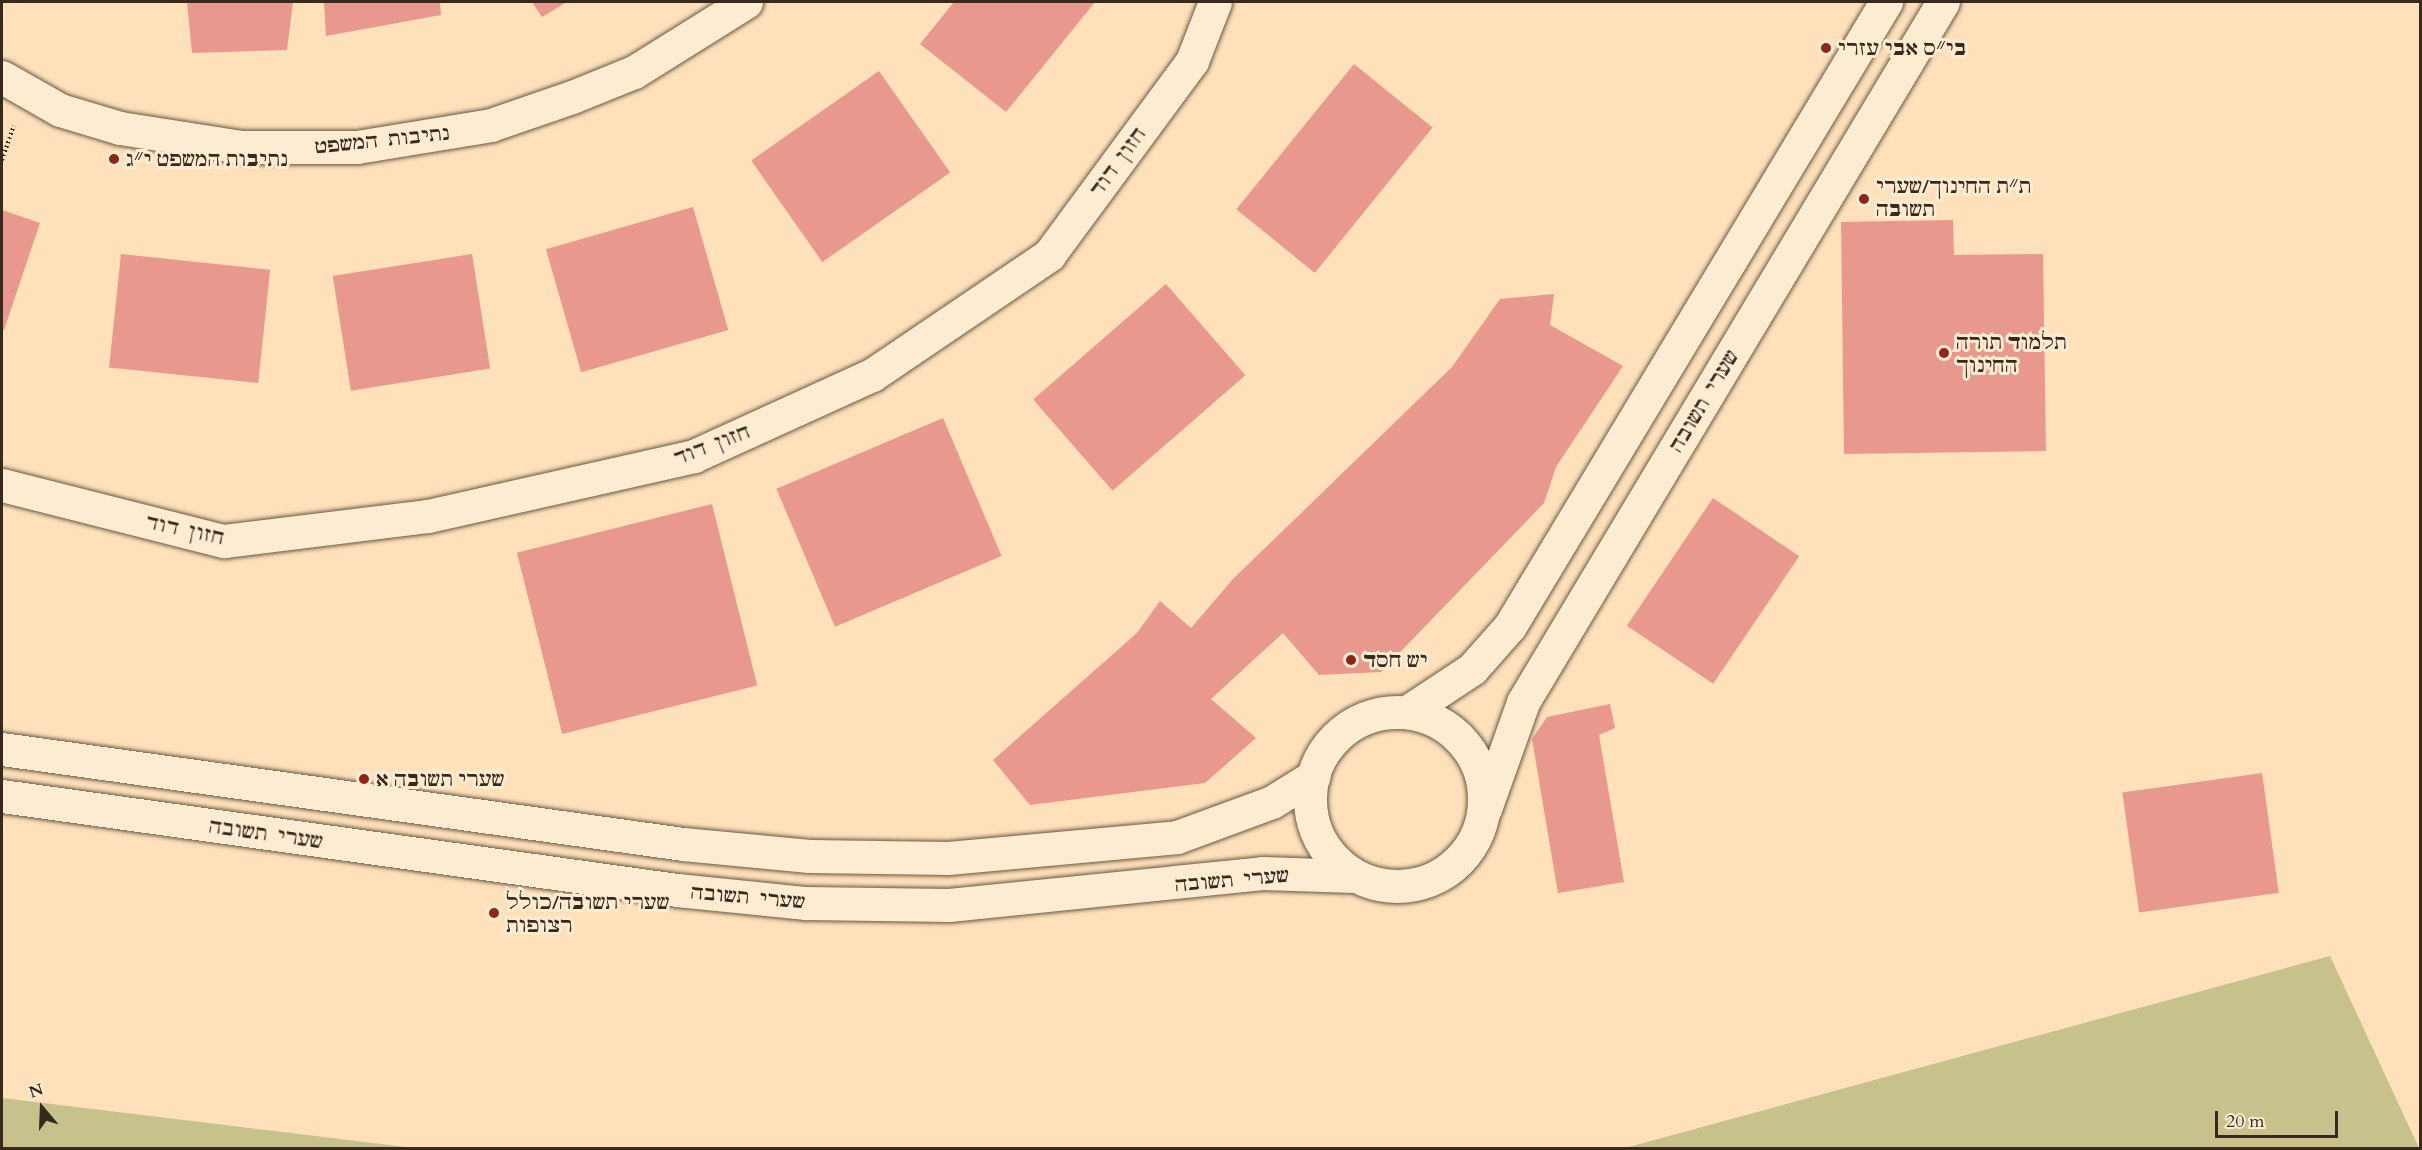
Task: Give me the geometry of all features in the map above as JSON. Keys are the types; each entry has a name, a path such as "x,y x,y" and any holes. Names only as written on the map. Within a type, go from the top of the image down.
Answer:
{"street":[{"name":"נתיבות המשפט","path":"2,77 60,110 120,128 243,147 357,147 491,125 572,97 634,72 746,2"},
{"name":"חזון דוד","path":"2,485 224,541 428,516 694,456 873,375 1049,255 1192,61 1215,2"},
{"path":"1407,712 1472,669 1510,626 1886,2"},
{"name":"שערי תשובה","path":"1485,809 1523,702 1943,2"},
{"path":"1407,712 1440,722 1467,745 1483,775 1485,809 1475,842 1452,868 1421,884 1399,886 1354,876 1328,854 1313,824 1314,776 1320,757 1343,730 1373,715 1407,712"},
{"path":"2,749 683,844 808,856 948,858 1177,837 1272,802 1314,776"},
{"name":"שערי תשובה","path":"2,796 677,890 806,903 949,905 1262,873 1354,876"}],"shaded area":[{"path":"2330,956 2419,1148 1625,1148"},
{"path":"2,1098 414,1148 2,1148"}],"building":[{"path":"187,2 293,2 287,50 192,53"},
{"path":"324,2 440,2 441,15 326,36"},
{"path":"532,2 567,2 542,17"},
{"path":"954,2 1095,2 1006,112 920,44"},
{"path":"1354,64 1432,128 1315,273 1236,209"},
{"path":"879,71 950,173 822,262 751,160"},
{"path":"693,207 728,330 581,372 546,249"},
{"path":"2,210 40,223 4,330 2,329"},
{"name":"תלמוד תורה החינוך","path":"1953,220 1954,255 2043,254 2046,451 1844,454 1841,222"},
{"path":"121,254 270,270 258,383 109,367"},
{"path":"472,254 490,369 351,391 333,276"},
{"path":"1166,284 1245,375 1113,491 1033,399"},
{"path":"1554,294 1550,325 1623,366 1556,467 1544,503 1381,672 1319,675 1283,633 1211,699 1256,738 1205,783 1030,805 993,760 1137,633 1160,601 1191,628 1233,579 1452,367 1500,299"},
{"path":"943,418 1002,556 835,627 776,489"},
{"path":"1713,498 1799,556 1713,684 1627,626"},
{"path":"712,504 757,685 562,734 517,553"},
{"path":"1610,704 1615,728 1599,735 1624,882 1558,893 1532,739 1547,717"},
{"path":"2262,773 2279,893 2139,912 2122,793"}],"place":[{"name":"בי״ס אבי עזרי","path":"1826,48"},
{"name":"נתיבות המשפט י״ג","path":"114,159"},
{"name":"ת״ת החינוך/שערי תשובה","path":"1864,199"},
{"name":"תלמוד תורה החינוך","path":"1944,353"},
{"name":"יש חסד","path":"1351,660"},
{"name":"שערי תשובה א","path":"364,779"},
{"name":"שערי תשובה/כולל רצופות","path":"494,913"}]}
